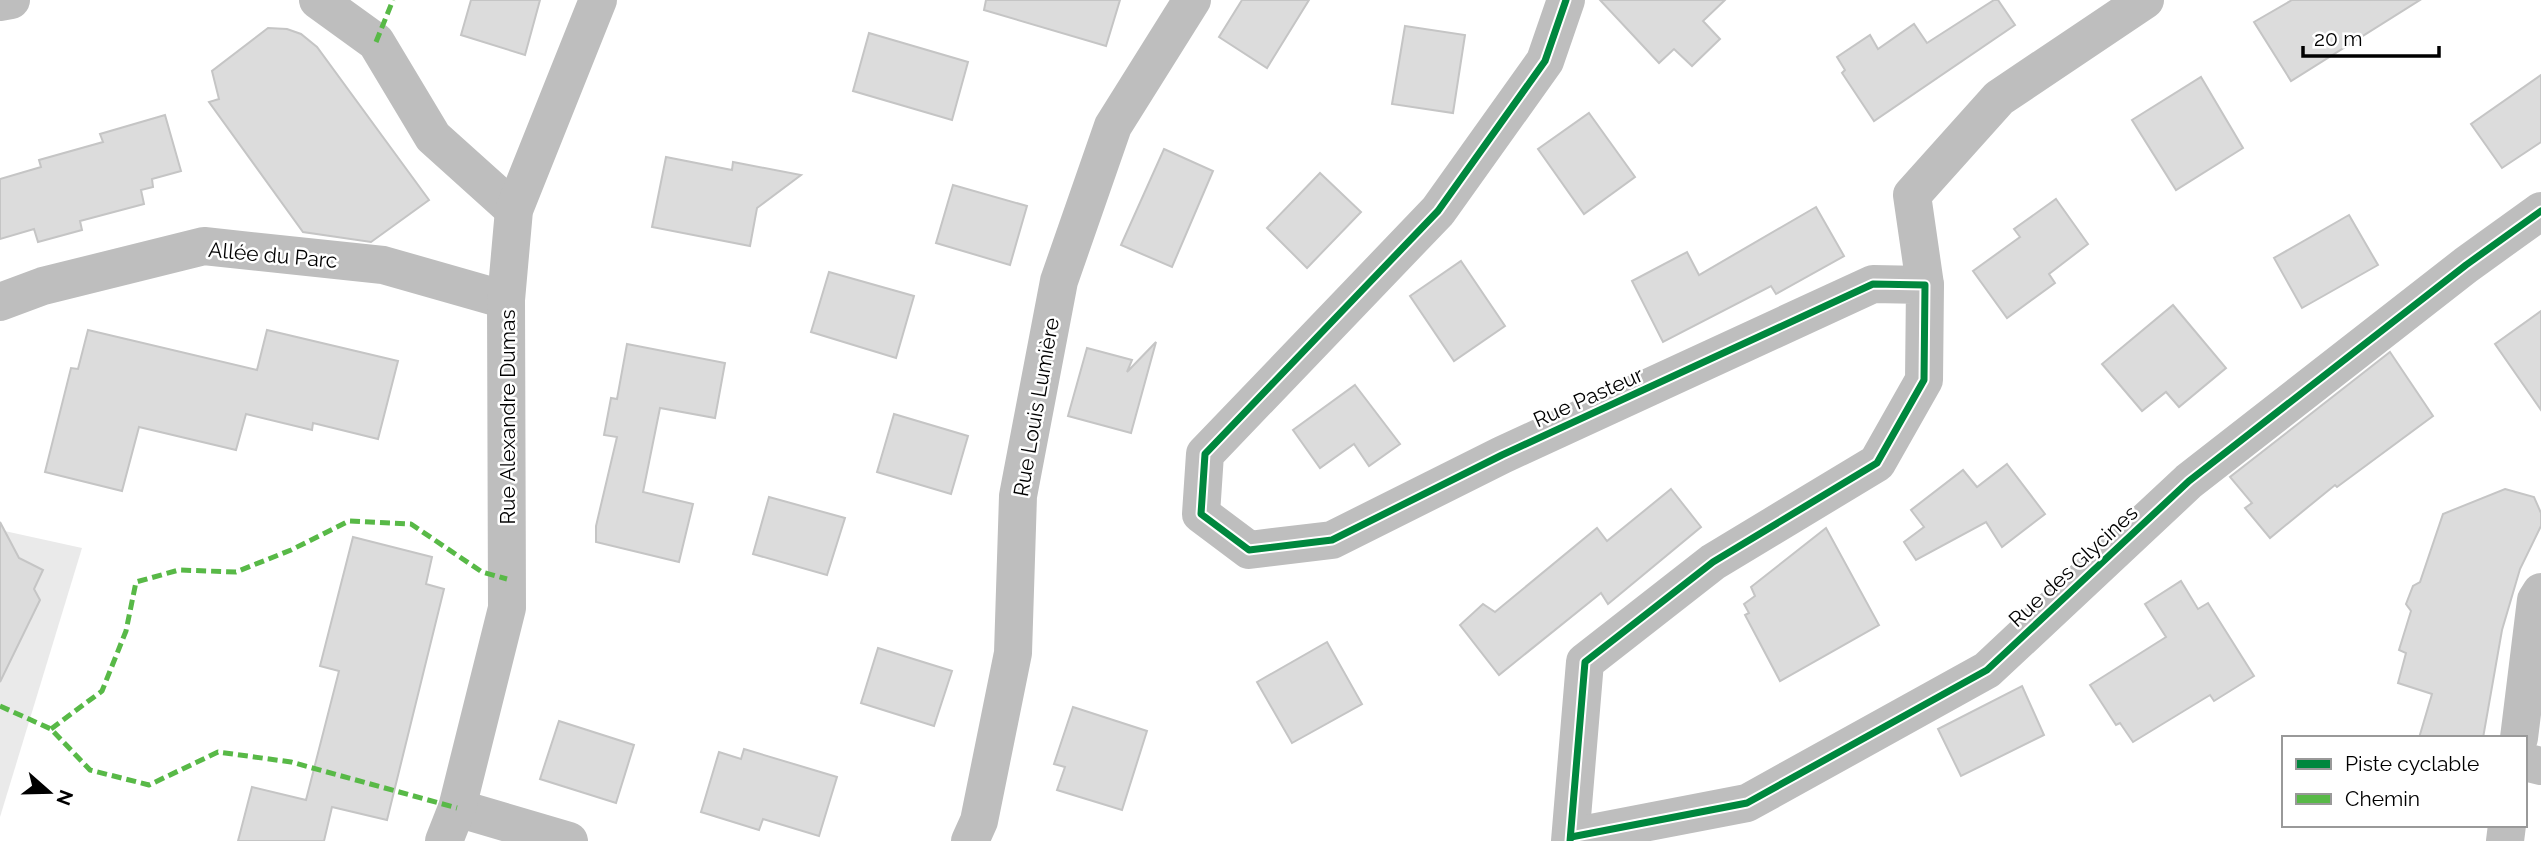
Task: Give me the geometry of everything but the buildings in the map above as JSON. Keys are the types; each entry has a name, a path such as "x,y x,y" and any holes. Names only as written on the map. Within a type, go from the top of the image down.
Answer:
{"street":[{"path":"0,2 11,0"},
{"path":"318,0 376,42 433,137 514,210"},
{"name":"Rue Alexandre Dumas","path":"451,825 507,608 506,300 514,210 598,0"},
{"name":"Rue Louis Lumière","path":"970,841 979,821 1013,653 1018,496 1059,281 1113,126 1192,0"},
{"name":"Rue Pasteur","path":"1566,0 1545,61 1438,211 1205,454 1201,514 1249,550 1332,540 1502,455 1873,285 1924,285"},
{"path":"1571,839 1585,662 1713,562 1877,463 1924,380 1924,285 1912,195 1999,98 2146,0"},
{"name":"Rue des Glycines","path":"1571,839 1746,803 1987,670 2189,481 2466,265 2541,211"},
{"name":"Allée du Parc","path":"0,302 43,286 204,246 383,265 506,300"},
{"path":"2519,736 2536,600 2541,592"},
{"path":"451,825 569,841"}],"shaded area":[{"path":"0,530 82,548 0,817"}],"marked path":[{"path":"376,42 393,0"},
{"path":"51,729 102,691 126,631 136,582 179,570 236,572 291,550 349,521 411,524 482,572 507,579"},
{"path":"0,706 51,729 90,770 149,785 218,752 291,762 457,808"}],"cycle path":[{"path":"1566,0 1545,61 1438,211 1205,454 1201,514 1249,550 1332,540 1502,455 1873,284 1925,285 1924,380 1877,463 1713,562 1585,662 1570,841"},
{"path":"1571,837 1747,803 1987,670 2189,481 2466,265 2541,211"}]}
